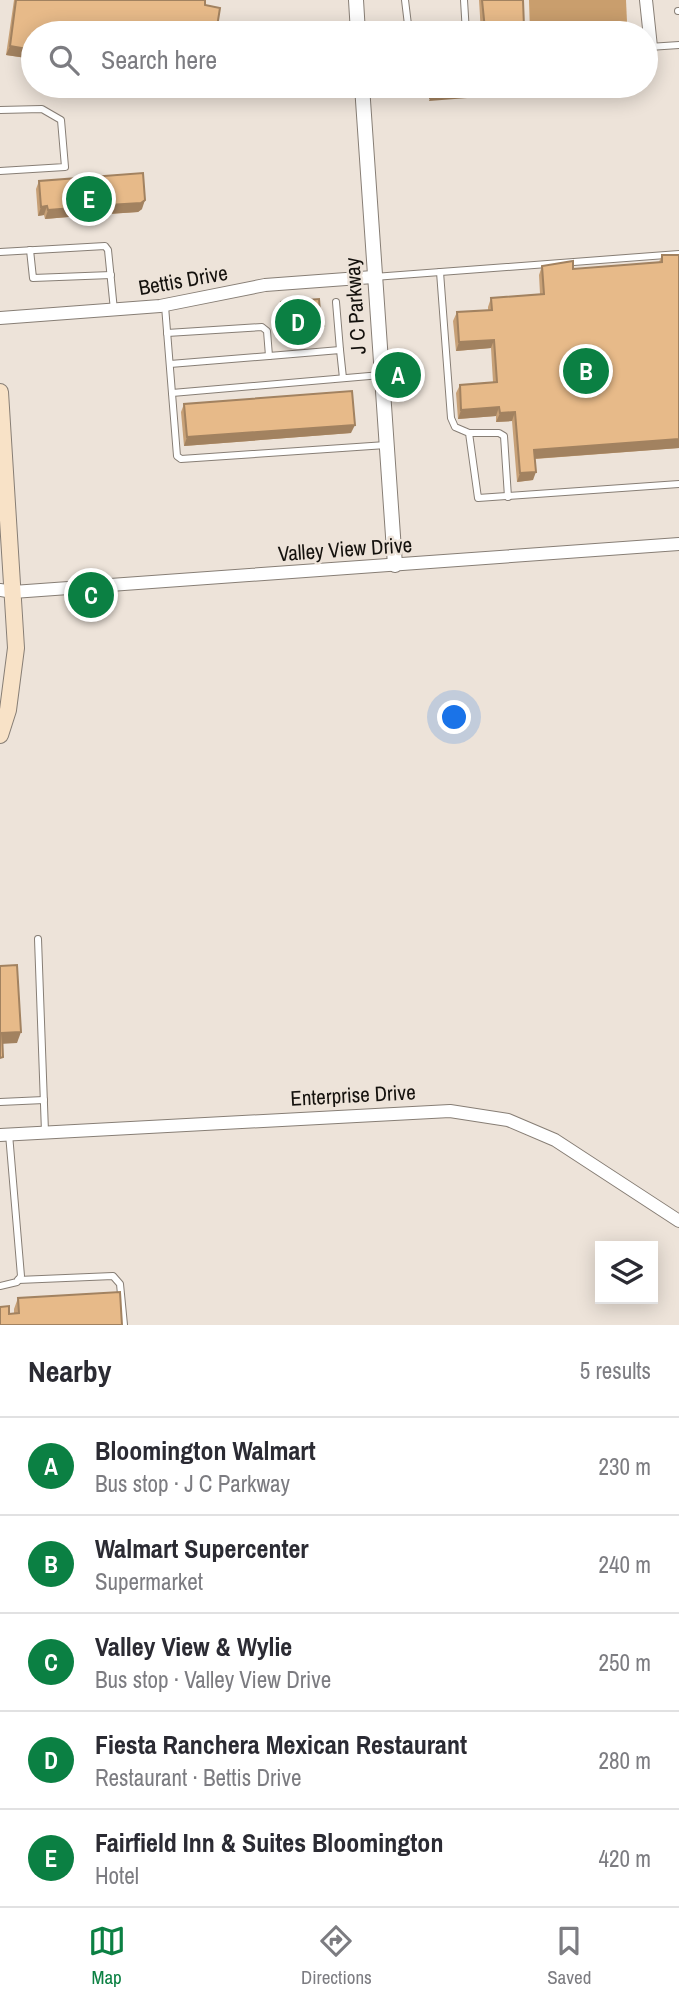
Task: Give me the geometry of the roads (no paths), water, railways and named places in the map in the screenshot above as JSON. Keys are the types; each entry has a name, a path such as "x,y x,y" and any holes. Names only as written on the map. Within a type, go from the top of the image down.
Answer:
{"main road":[{"path":"0,401 4,593 15,671 1,729"}],"street":[{"path":"356,0 357,21"},
{"path":"646,0 647,21"},
{"name":"J C Parkway","path":"363,98 395,565"},
{"name":"Bettis Drive","path":"0,318 165,306 265,285 373,277"},
{"name":"Valley View Drive","path":"4,593 679,544"},
{"name":"Enterprise Drive","path":"5,1135 450,1111 509,1120 555,1140 679,1222"}],"lane":[{"path":"405,0 408,21"},
{"path":"464,0 465,21"},
{"path":"658,46 679,45"},
{"path":"0,110 42,109 61,120 65,167 0,171"},
{"path":"0,252 105,246 108,250 114,310"},
{"path":"30,250 33,278 111,275"},
{"path":"373,277 679,254"},
{"path":"440,272 451,418 455,427 469,433 499,433 504,436 508,496"},
{"path":"336,302 343,379"},
{"path":"165,306 177,456 181,459 386,445"},
{"path":"167,333 262,327 267,331 269,356"},
{"path":"170,364 340,350"},
{"path":"172,393 381,375"},
{"path":"469,433 475,495 478,498 679,484"},
{"path":"37,939 45,1132"},
{"path":"0,1102 44,1100"},
{"path":"5,1135 20,1249 19,1279"},
{"path":"0,1286 19,1279 113,1276 120,1284 124,1325"}],"place":[{"name":"Fairfield Inn & Suites Bloomington","path":"89,199"},
{"name":"Fiesta Ranchera Mexican Restaurant","path":"298,322"},
{"name":"Walmart Supercenter","path":"586,371"},
{"name":"Bloomington Walmart","path":"398,375"},
{"name":"Valley View & Wylie","path":"91,595"}]}
